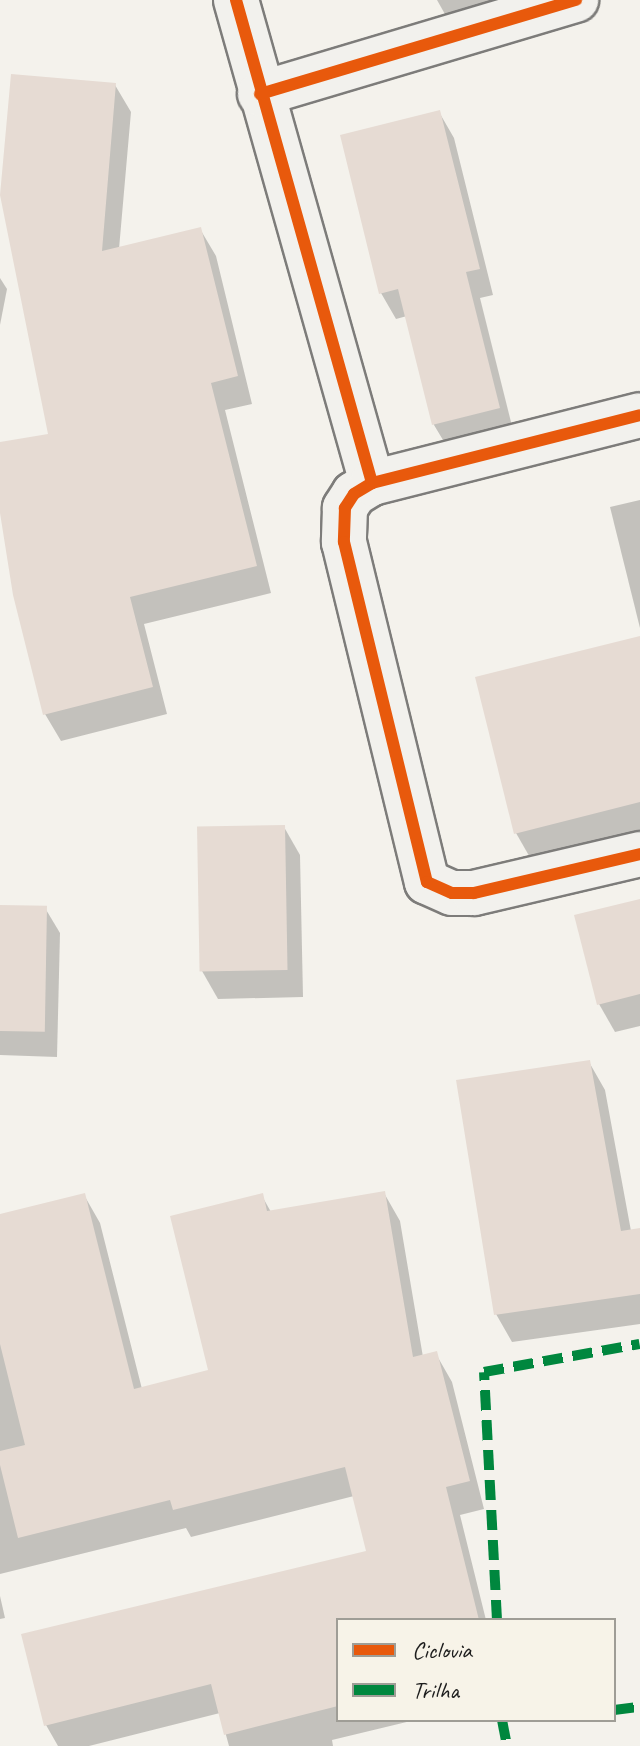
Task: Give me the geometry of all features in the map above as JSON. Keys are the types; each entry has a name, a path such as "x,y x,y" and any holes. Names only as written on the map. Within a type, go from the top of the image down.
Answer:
{"street":[{"path":"236,0 372,483"},
{"path":"260,94 576,0"},
{"path":"640,415 372,483 354,494 345,508 344,542 427,882 452,893 474,893 640,854"}],"building":[{"path":"11,74 116,83 102,251 201,227 238,376 211,383 257,566 130,597 153,687 43,715 13,595 0,513 0,442 48,434 0,195"},
{"path":"440,110 480,269 466,272 500,408 432,425 398,289 379,294 340,135"},
{"path":"640,636 640,802 514,834 475,677"},
{"path":"285,825 288,970 200,972 197,827"},
{"path":"640,899 640,994 597,1005 574,915"},
{"path":"0,905 47,906 45,1032 0,1031"},
{"path":"590,1060 621,1231 640,1228 640,1294 494,1315 456,1080"},
{"path":"385,1191 413,1357 437,1351 470,1481 446,1487 479,1618 336,1618 336,1707 224,1735 211,1684 44,1726 21,1634 366,1551 345,1467 173,1510 170,1500 18,1538 0,1465 0,1451 25,1445 0,1344 0,1214 85,1193 134,1389 208,1370 170,1216 263,1193 267,1211"}],"marked path":[{"path":"497,1618 484,1372 640,1344"},
{"path":"616,1710 640,1707"},
{"path":"502,1722 507,1746"}],"cycle path":[{"path":"236,0 372,483 354,494 345,508 344,542 427,882 452,893 474,893 640,854"},
{"path":"260,94 576,0"},
{"path":"372,483 640,415"}]}
